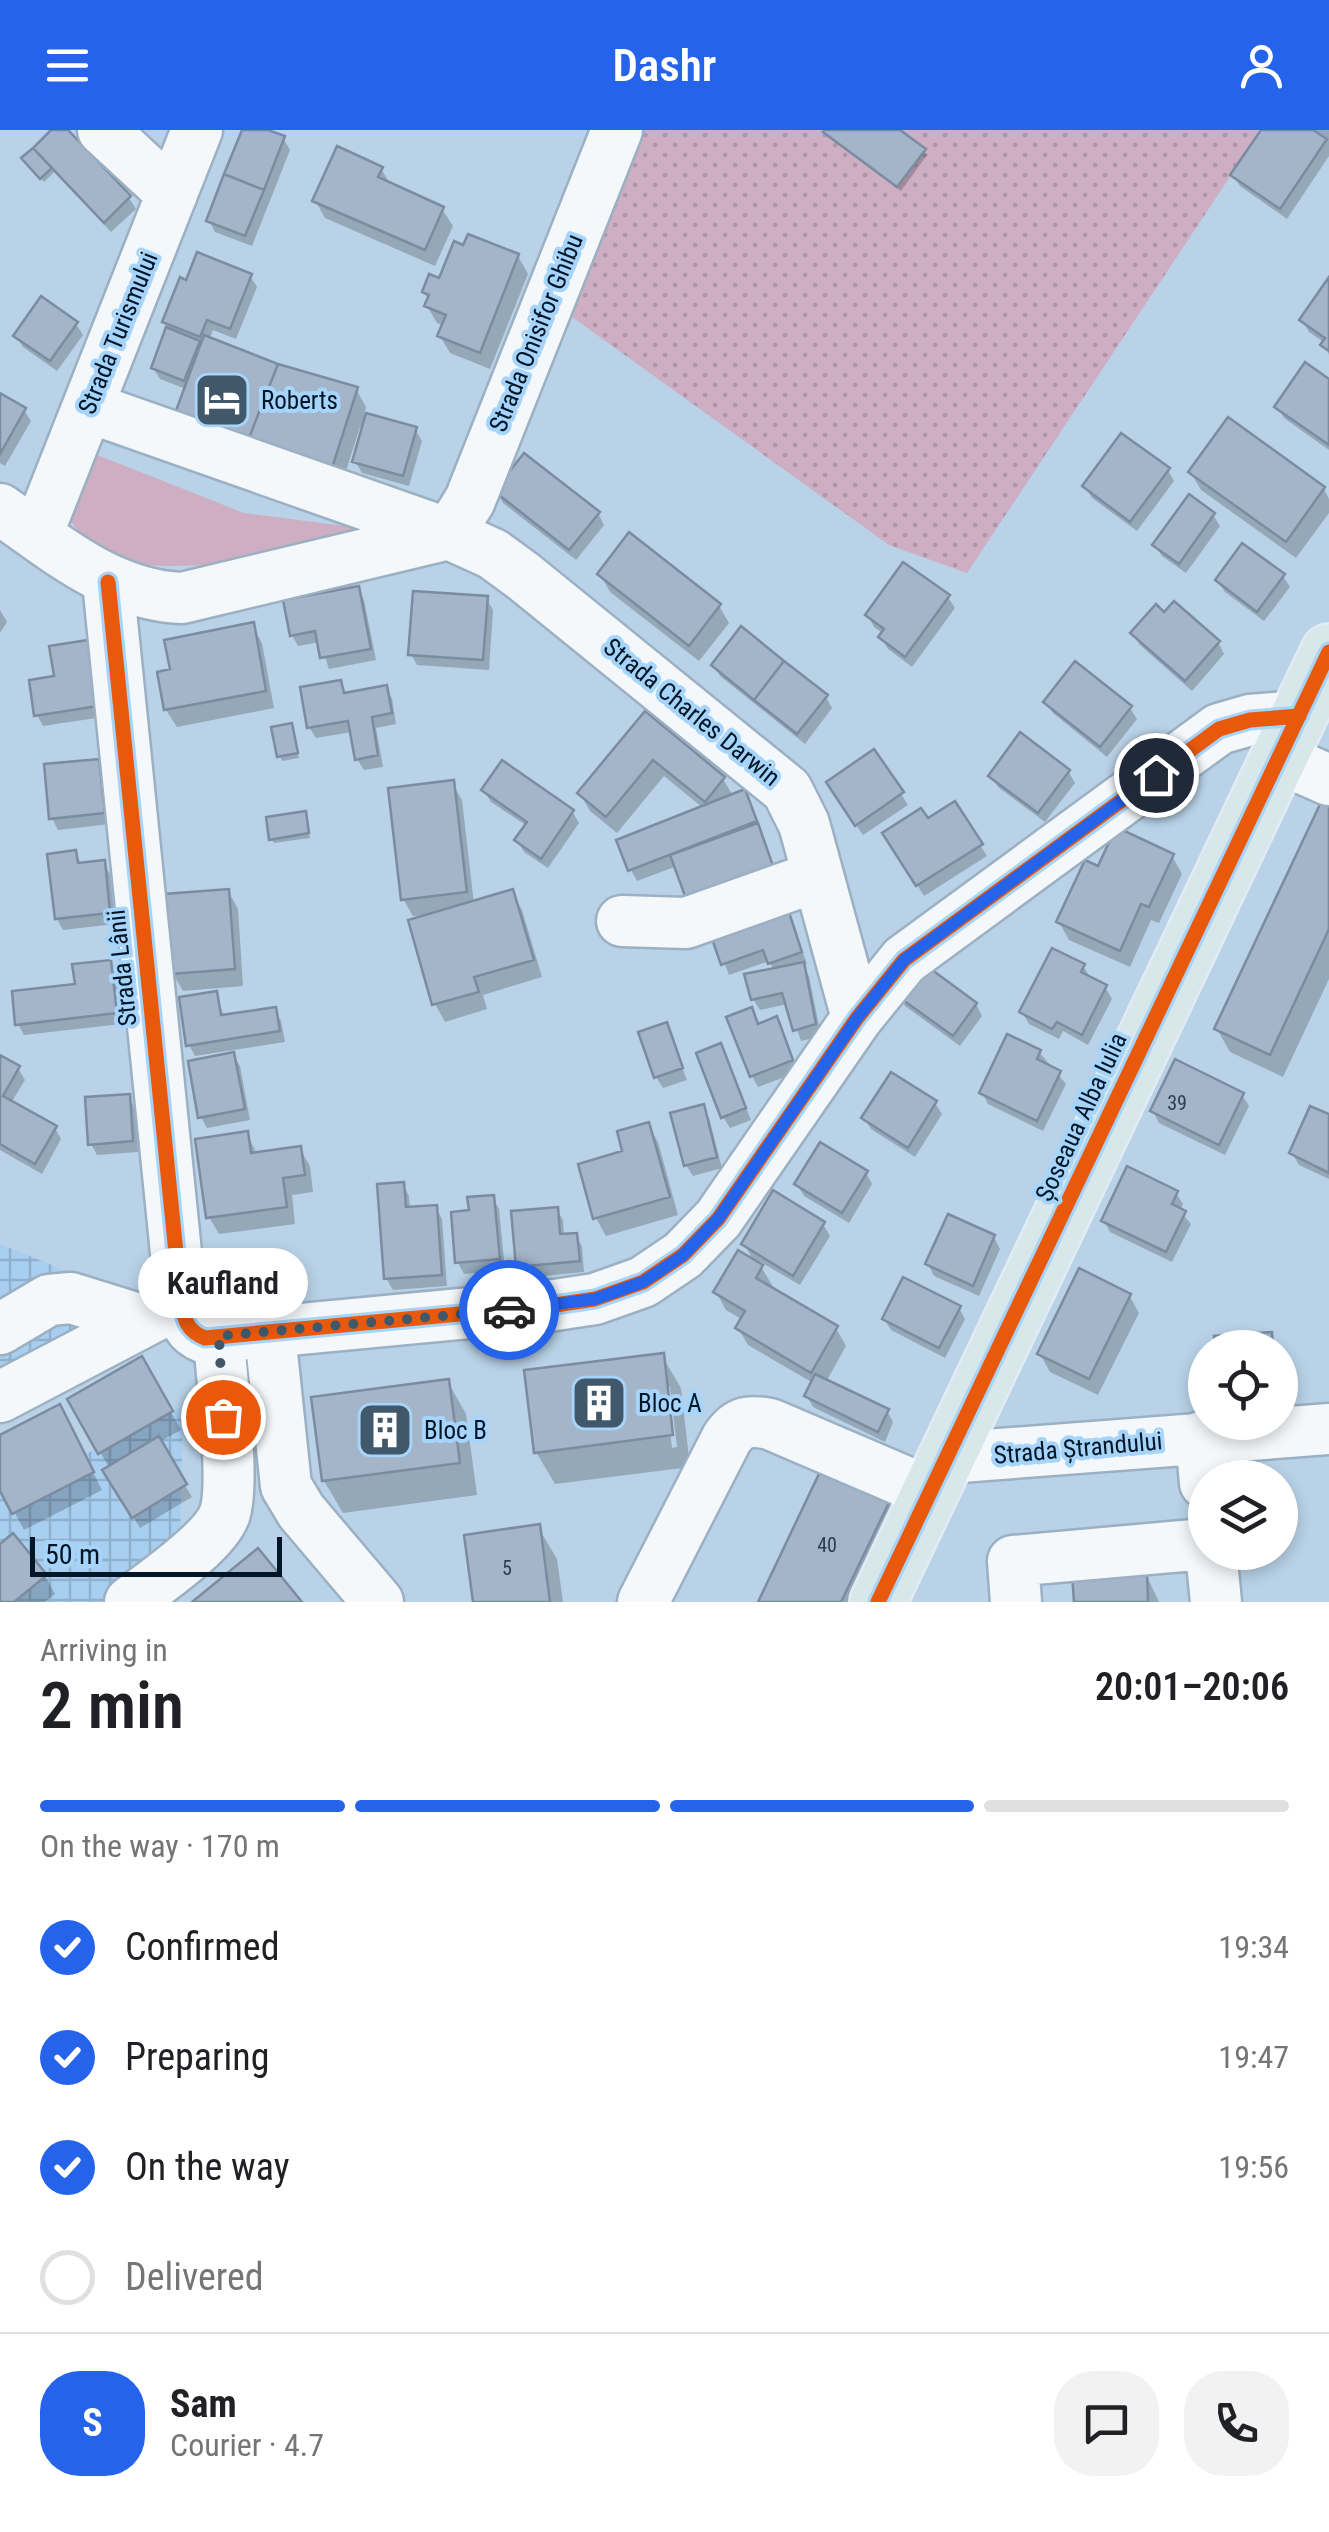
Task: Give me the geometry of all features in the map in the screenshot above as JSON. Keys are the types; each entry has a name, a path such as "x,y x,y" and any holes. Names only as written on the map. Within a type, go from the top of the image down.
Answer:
{"main road":[{"name":"Șoseaua Alba Iulia","path":"878,1602 1329,652"}],"street":[{"path":"102,130 172,194"},
{"name":"Strada Turismului","path":"18,522 88,408 196,130"},
{"name":"Strada Onisifor Ghibu","path":"449,534 470,500 610,132"},
{"name":"Strada Charles Darwin","path":"88,408 449,534 493,554 523,576 778,780 796,804 857,1018"},
{"path":"18,522 108,582 157,597 182,598 449,534"},
{"name":"Strada Lânii","path":"108,582 188,1324 227,1470 225,1513 211,1535 130,1602"},
{"path":"0,1329 49,1300 71,1298 188,1324 270,1334 555,1305 595,1299 643,1282 682,1256 718,1219 857,1018 904,960 1219,729 1250,720 1290,737 1329,780"},
{"path":"622,921 686,924 818,876"},
{"path":"0,1397 188,1324"},
{"path":"270,1334 286,1486 301,1512 378,1602"},
{"path":"643,1602 736,1425 751,1420 770,1424 938,1475"},
{"name":"Strada Ștrandului","path":"1203,1460 1329,1429"},
{"name":"Strada Ștrandului","path":"938,1475 1188,1461"},
{"path":"982,1602 1014,1582 1188,1547"},
{"path":"1213,1570 1216,1602"}],"shaded area":[{"path":"634,130 1261,130 967,573 889,545 558,307"},
{"path":"82,449 244,513 375,530 377,541 209,565 174,566 115,559 92,546 65,512"},
{"path":"0,1244 135,1299 0,1366"},
{"path":"183,1406 180,1538 103,1602 0,1602 0,1496"}],"building":[{"path":"51,130 68,130 131,196 104,223 33,148"},
{"path":"242,130 268,130 285,136 264,190 224,174"},
{"path":"824,130 900,130 926,149 897,187"},
{"path":"1261,130 1313,130 1327,139 1280,209 1230,175"},
{"path":"337,146 383,167 378,177 444,207 425,250 312,201"},
{"path":"33,148 52,168 40,179 21,158"},
{"path":"224,174 264,190 245,236 206,221"},
{"path":"468,234 519,254 480,353 437,336 446,315 424,306 429,295 422,292 429,274 439,278 454,241 463,245"},
{"path":"197,252 252,274 230,329 207,320 200,337 162,322 180,277 186,280"},
{"path":"1329,277 1329,351 1320,345 1325,338 1299,320"},
{"path":"41,296 78,322 50,361 13,336"},
{"path":"166,327 200,341 184,381 151,368"},
{"name":"Roberts","path":"204,335 278,364 247,443 174,416"},
{"path":"1305,362 1329,379 1329,445 1274,407"},
{"path":"278,364 358,387 331,471 247,443"},
{"path":"0,393 26,408 0,454"},
{"path":"366,413 417,427 403,476 352,462"},
{"path":"1228,417 1325,487 1286,542 1188,472"},
{"path":"1121,433 1170,468 1130,522 1082,486"},
{"path":"524,453 600,512 569,550 494,491"},
{"path":"1189,494 1215,513 1179,564 1152,545"},
{"path":"629,532 721,604 689,646 597,574"},
{"path":"1242,543 1285,574 1257,612 1215,580"},
{"path":"903,562 950,595 905,657 878,637 884,629 865,615"},
{"path":"359,586 371,649 320,658 315,631 290,636 283,600"},
{"path":"413,591 488,596 483,660 408,655"},
{"path":"1174,601 1220,641 1185,681 1130,633 1156,604 1164,612"},
{"path":"254,622 266,691 164,710 157,672 170,669 164,640"},
{"path":"741,626 784,661 754,700 711,665"},
{"path":"88,640 98,706 34,716 29,680 54,676 49,646"},
{"path":"784,661 828,695 797,734 754,700"},
{"path":"1075,661 1132,706 1100,747 1043,702"},
{"path":"341,680 344,693 387,685 392,713 372,717 378,755 355,760 348,721 307,728 300,687"},
{"path":"645,711 725,777 705,802 653,760 606,817 577,793"},
{"path":"292,723 298,753 277,757 271,727"},
{"path":"1020,732 1070,770 1038,813 988,776"},
{"path":"874,749 904,792 855,826 826,782"},
{"path":"99,759 105,813 49,819 44,764"},
{"path":"502,760 574,810 541,859 514,840 527,822 481,790"},
{"path":"454,780 467,892 401,900 388,788"},
{"path":"745,789 757,821 628,871 616,840"},
{"path":"1322,800 1329,803 1329,929 1270,1055 1214,1029"},
{"path":"955,801 983,844 916,886 882,833 921,808 928,818"},
{"path":"306,811 309,833 269,840 266,817"},
{"path":"758,823 780,886 693,918 670,855"},
{"path":"1116,827 1174,854 1149,907 1141,904 1120,951 1056,922 1085,860 1098,866"},
{"path":"76,850 78,863 105,860 110,913 55,919 47,854"},
{"path":"229,889 235,969 171,974 164,894"},
{"path":"513,889 534,960 474,977 479,992 432,1005 408,920"},
{"path":"786,903 802,952 768,964 763,950 721,965 709,930"},
{"path":"1052,948 1085,964 1081,972 1107,985 1082,1035 1057,1022 1052,1029 1019,1012"},
{"path":"111,960 117,1013 15,1025 12,991 75,984 72,964"},
{"path":"920,961 977,1003 953,1036 896,995"},
{"path":"804,962 816,1024 793,1031 782,993 751,1000 744,974"},
{"path":"217,991 221,1015 276,1007 280,1031 186,1046 179,997"},
{"path":"752,1007 758,1024 777,1016 793,1060 750,1077 726,1017"},
{"path":"667,1022 683,1068 654,1078 638,1032"},
{"path":"1007,1034 1041,1050 1037,1059 1061,1071 1037,1121 979,1093"},
{"path":"721,1043 746,1108 721,1118 696,1053"},
{"path":"234,1052 245,1109 198,1118 188,1061"},
{"path":"0,1055 20,1066 3,1096 57,1126 35,1164 0,1144"},
{"path":"1175,1059 1244,1093 1219,1145 1150,1111"},
{"path":"891,1072 937,1101 908,1148 861,1118"},
{"path":"130,1094 133,1141 88,1145 85,1097"},
{"path":"704,1104 717,1157 684,1166 670,1113"},
{"path":"1310,1106 1329,1114 1329,1173 1289,1153"},
{"path":"649,1122 670,1197 593,1219 578,1164 622,1151 617,1131"},
{"path":"248,1131 251,1153 301,1146 305,1175 283,1178 287,1207 206,1218 195,1139"},
{"path":"820,1142 868,1171 842,1213 794,1184"},
{"path":"1127,1166 1178,1191 1172,1204 1186,1211 1166,1252 1101,1221"},
{"path":"404,1182 406,1207 437,1205 442,1275 384,1279 377,1184"},
{"path":"773,1190 825,1222 793,1276 741,1244"},
{"path":"494,1195 500,1259 455,1263 451,1212 469,1210 467,1197"},
{"path":"558,1207 560,1234 577,1233 580,1261 516,1267 511,1211"},
{"path":"948,1214 995,1235 973,1286 925,1264"},
{"path":"738,1250 763,1265 756,1278 838,1326 811,1373 735,1328 745,1311 713,1292"},
{"path":"273,1253 279,1299 225,1306 219,1260"},
{"path":"1079,1268 1131,1294 1089,1379 1037,1354"},
{"path":"903,1277 961,1306 939,1348 882,1319"},
{"name":"Bloc A","path":"664,1353 673,1435 534,1453 524,1370"},
{"path":"142,1356 173,1411 98,1454 67,1399"},
{"path":"815,1374 889,1409 878,1432 804,1396"},
{"name":"Bloc B","path":"449,1379 460,1463 322,1481 311,1397"},
{"path":"60,1404 94,1472 12,1514 0,1491 0,1435"},
{"path":"159,1436 187,1484 132,1518 102,1470"},
{"path":"827,1457 896,1488 841,1602 758,1602"},
{"path":"540,1524 550,1602 473,1602 464,1535"},
{"path":"13,1533 47,1575 14,1602 0,1602 0,1544"},
{"path":"258,1548 302,1602 192,1602"},
{"path":"1147,1570 1148,1602 1074,1602 1072,1574"}],"cycle path":[{"path":"108,582 181,1302 188,1324 205,1338 555,1305 595,1299 643,1282 683,1255 718,1219 857,1018 904,960 1219,729 1250,720 1299,716"},
{"path":"878,1602 1329,652"}],"way so far":[{"path":"223,1417 219,1336 509,1310"}],"place":[{"name":"Roberts","path":"222,400"},
{"name":"Bloc A","path":"599,1403"},
{"name":"Kaufland","path":"223,1417"},
{"name":"Bloc B","path":"385,1430"}],"route":[{"path":"509,1310 595,1299 643,1282 682,1256 718,1219 857,1018 904,960 1156,775"}]}
